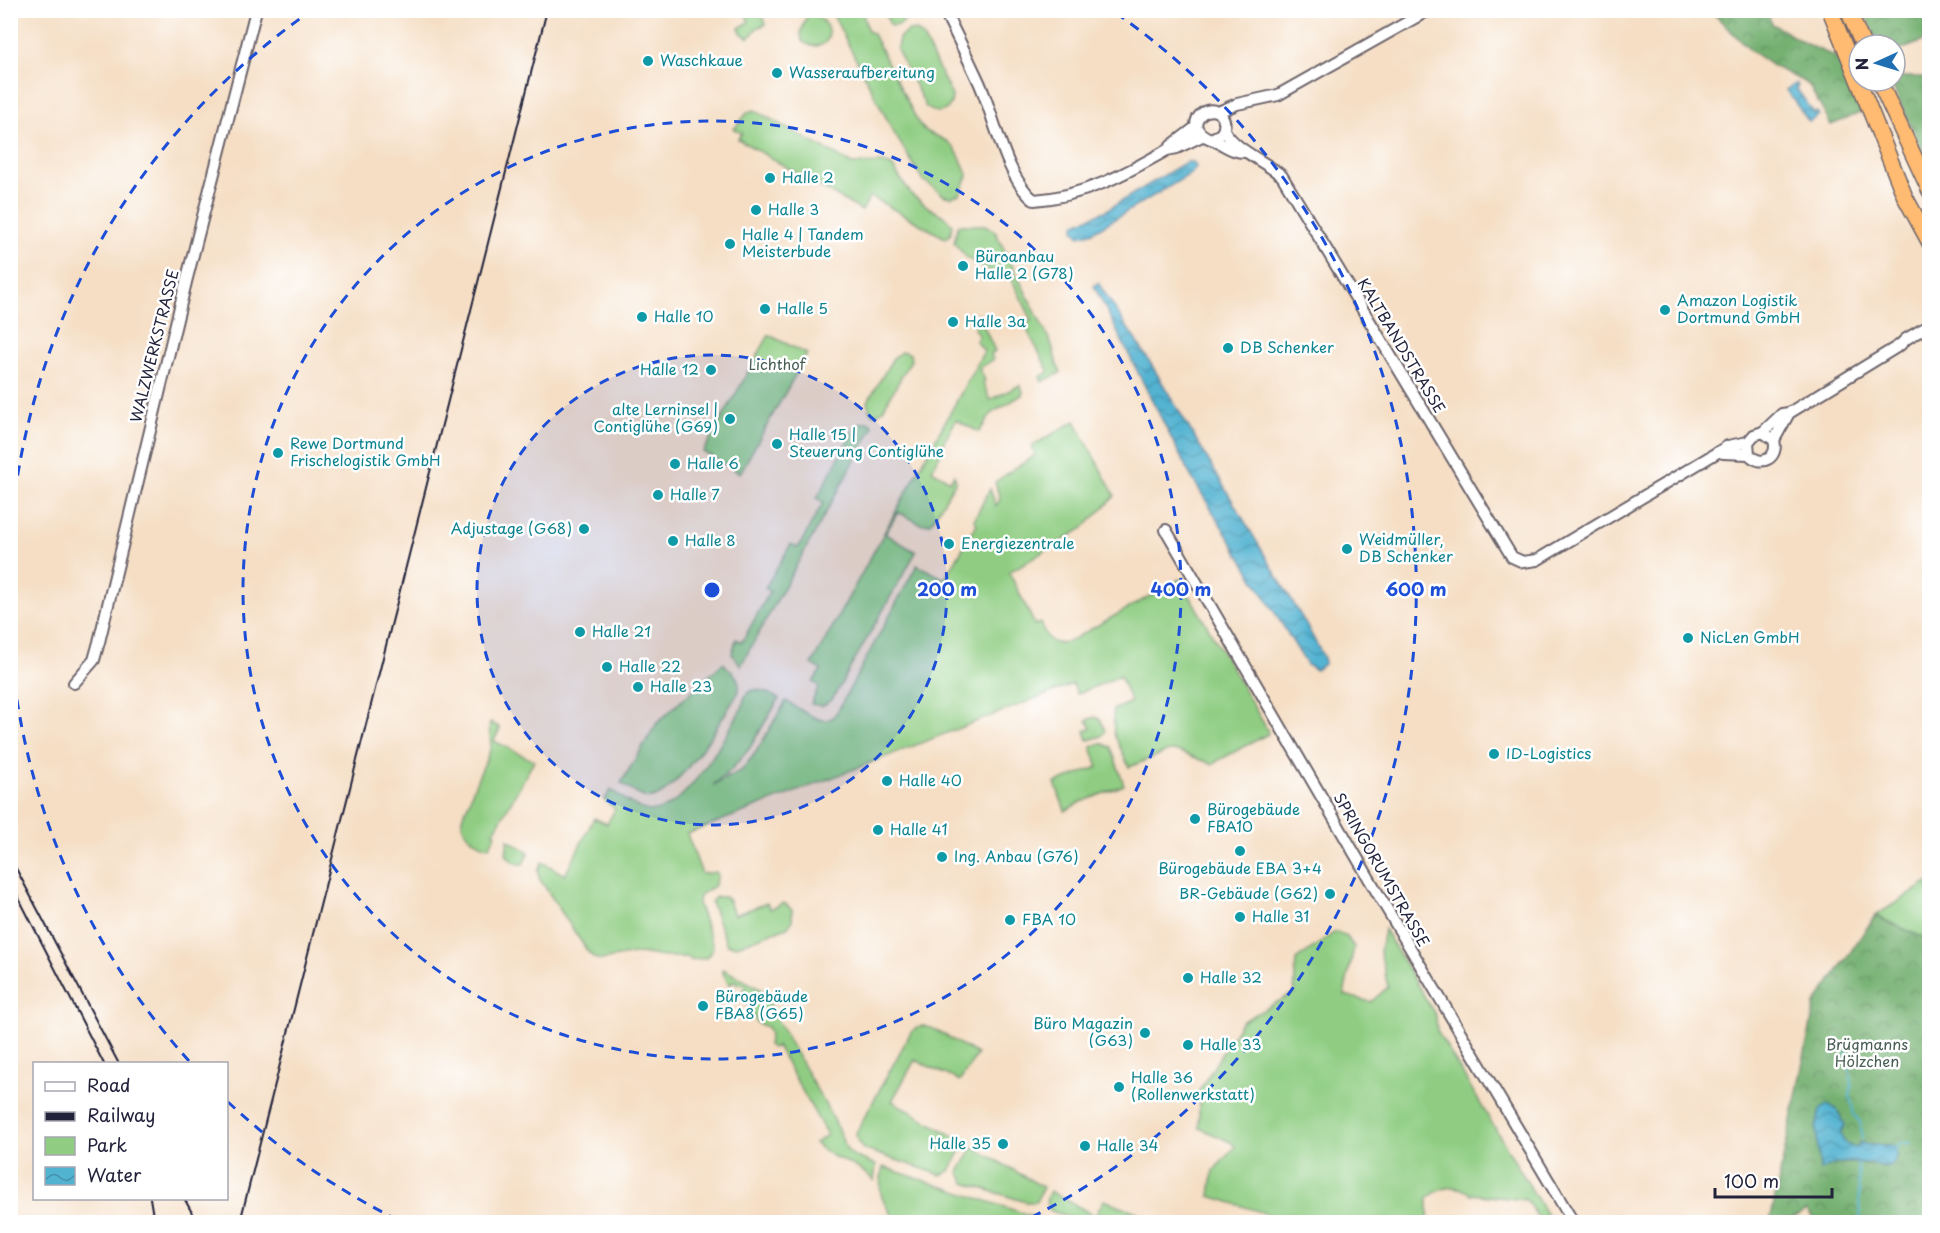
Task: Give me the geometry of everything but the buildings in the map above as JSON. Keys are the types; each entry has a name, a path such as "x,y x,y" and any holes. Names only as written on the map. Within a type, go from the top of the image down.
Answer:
{"highway":[{"path":"1830,10 1905,197 1929,243"},
{"path":"1848,10 1858,33"},
{"path":"1884,93 1929,191"}],"street":[{"name":"WALZWERKSTRASSE","path":"74,683 94,660 99,642 184,290 256,10"},
{"path":"944,10 979,81 1003,149 1019,183 1026,194 1034,200 1064,196 1107,182 1203,134 1218,136 1222,121 1245,104 1278,95 1429,10"},
{"path":"1203,134 1197,118 1204,111 1214,110 1222,121"},
{"name":"KALTBANDSTRASSE","path":"1222,121 1232,141 1282,176 1512,557 1523,562 1537,560 1717,453"},
{"name":"KALTBANDSTRASSE","path":"1203,134 1238,152 1246,152"},
{"path":"1904,343 1906,339 1929,325"},
{"path":"1717,453 1728,446 1748,442 1754,435 1763,432 1782,414 1789,413 1904,343 1929,334"},
{"path":"1774,440 1789,413"},
{"path":"1717,453 1749,454 1757,460 1767,460 1776,449 1771,436 1763,432"},
{"path":"1748,442 1749,454"},
{"name":"SPRINGORUMSTRASSE","path":"1166,530 1573,1222"}],"green space":[{"path":"744,11 760,11 766,24 757,28 749,38 742,34 739,28 749,22"},
{"path":"808,11 815,11 827,27 827,40 820,45 806,44 802,41 801,33"},
{"path":"831,11 862,11 868,31 873,34 919,124 926,131 948,142 960,158 968,176 960,194 945,196 923,180 894,133"},
{"path":"883,11 907,11 900,25 891,26"},
{"path":"1711,11 1766,11 1772,24 1804,43 1840,59 1844,62 1847,70 1847,93 1855,93 1862,112 1831,125 1808,84 1773,66 1750,50"},
{"path":"1863,11 1929,11 1929,39 1907,47 1907,33 1874,33"},
{"path":"908,31 916,31 923,37 952,96 950,106 943,111 935,111 926,107 897,50 899,38"},
{"path":"1907,77 1929,77 1929,165 1896,93 1907,93"},
{"path":"754,110 852,164 883,163 892,166 911,194 952,224 951,234 945,238 870,196 862,211 738,139 742,133 734,129 748,112"},
{"path":"958,225 985,225 995,231 1052,345 1060,373 1042,382 1040,377 1049,372 1024,324 1032,320 1010,276 1001,269 997,275 967,258 954,243"},
{"path":"978,314 995,351 991,354 993,360 979,368 990,400 1020,385 1022,395 992,413 979,432 956,420 940,449 942,451 932,470 950,481 954,475 956,481 931,523 921,524 898,512 885,534 916,552 832,700 822,706 811,704 819,686 813,682 821,670 812,664 984,351 976,341 979,335 974,329"},
{"name":"Lichthof","path":"769,335 807,354 740,473 703,452"},
{"path":"901,352 910,354 911,360 882,411 876,414 871,413 867,403 893,358"},
{"path":"1075,421 1115,496 1082,529 1009,572 1035,625 1040,623 1050,641 1064,643 1180,579 1268,734 1212,764 1177,751 1169,751 1129,767 1114,734 1113,710 1131,702 1120,676 1077,694 1073,684 687,834 702,874 716,872 718,875 715,885 699,896 698,903 713,946 712,951 706,958 690,960 689,957 664,957 640,953 601,960 594,958 539,878 538,871 542,862 565,875 594,818 607,824 615,809 604,800 611,790 635,806 651,811 664,808 678,799 704,769 743,706 747,693 751,690 762,691 779,699 749,749 731,770 713,785 742,770 756,752 786,701 821,720 832,718 917,565 945,579 977,524 974,520 990,489 996,506 1000,499 995,482 1035,455 1032,446"},
{"path":"860,423 872,424 873,428 741,665 732,654 736,639 742,642 770,591 765,588 791,544 798,548 823,503 817,498 853,431"},
{"path":"723,663 737,678 739,691 700,752 686,769 661,794 651,798 639,795 621,783 657,723"},
{"path":"1095,717 1101,720 1105,731 1102,736 1088,740 1085,731 1091,728 1087,720"},
{"path":"490,722 500,728 494,741 534,761 494,832 496,834 489,847 467,834 462,819 490,750"},
{"path":"1101,743 1111,747 1124,785 1065,811 1055,783 1098,767 1091,747"},
{"path":"508,840 529,852 523,864 513,861 506,854"},
{"path":"1929,882 1929,940 1875,916"},
{"path":"716,897 725,897 729,901 734,915 767,903 770,909 784,903 792,910 792,922 787,927 737,946 727,945 711,902"},
{"name":"Brügmanns Hölzchen","path":"1875,916 1929,940 1929,1222 1815,1222 1807,1210 1786,1222 1770,1222 1815,1004","holes":["1841,1130 1844,1142 1855,1148 1859,1146 1859,1142 1867,1145 1892,1145 1896,1158 1890,1166 1882,1167 1866,1163 1833,1163"]},
{"path":"1384,929 1436,1016 1437,1031 1551,1222 1541,1222 1526,1200 1471,1194 1454,1187 1439,1191 1428,1198 1428,1222 1293,1222 1210,1196 1213,1171 1235,1147 1231,1142 1199,1128 1199,1091 1241,1022 1294,993 1296,960 1335,932 1345,935 1354,947 1344,995 1371,1002 1388,987 1380,951"},
{"path":"723,969 764,991 775,1016 834,1120 847,1150 854,1156 876,1165 874,1181 815,1143 827,1135 777,1046 772,1048 768,1045 770,1034 767,1027 757,1023 741,992 745,988 744,985 735,981 730,986"},
{"path":"924,1026 934,1029 977,1054 960,1081 915,1060 892,1101 965,1143 950,1171 941,1175 863,1149 857,1141 856,1133 911,1032"},
{"path":"973,1147 1043,1187 1036,1202 1026,1202 965,1183 959,1172"},
{"path":"883,1167 1050,1222 896,1222 882,1196 880,1184"},
{"path":"1050,1191 1095,1216 1104,1200 1137,1212 1151,1222 1084,1222 1051,1211 1046,1201"}],"water":[{"path":"1796,83 1798,86 1796,88 1814,113 1817,112 1819,115 1809,122 1786,90"},
{"path":"1186,162 1193,162 1196,167 1192,173 1091,233 1079,236 1074,229 1076,223 1105,211"},
{"path":"1098,283 1148,359 1307,626 1324,658 1324,664 1316,670 1307,665 1189,473 1094,286"},
{"path":"1826,1105 1837,1110 1841,1115 1845,1126 1841,1131 1844,1142 1855,1148 1859,1146 1859,1142 1867,1145 1892,1145 1896,1149 1896,1158 1890,1166 1848,1162 1820,1170 1816,1128 1820,1109"}],"waterway":[{"path":"1846,1050 1852,1084 1850,1096 1854,1115 1860,1122 1862,1138"},
{"path":"1896,1149 1901,1143 1911,1143"},
{"path":"1858,1163 1860,1222"}],"railway":[{"path":"240,1222 547,10"},
{"path":"10,857 118,1062"},
{"path":"10,881 103,1062"},
{"path":"150,1200 154,1222"},
{"path":"185,1200 197,1222"}],"place":[{"name":"Waschkaue","path":"648,61"},
{"name":"Wasseraufbereitung","path":"777,73"},
{"name":"Halle 2","path":"770,178"},
{"name":"Halle 3","path":"756,210"},
{"name":"Halle 4 | Tandem Meisterbude","path":"730,244"},
{"name":"Büroanbau Halle 2 (G78)","path":"963,266"},
{"name":"Halle 5","path":"765,309"},
{"name":"Amazon Logistik Dortmund GmbH","path":"1665,310"},
{"name":"Halle 10","path":"642,317"},
{"name":"Halle 3a","path":"953,322"},
{"name":"DB Schenker","path":"1228,348"},
{"name":"Halle 12","path":"711,370"},
{"name":"alte Lerninsel | Contiglühe (G69)","path":"730,419"},
{"name":"Halle 15 | Steuerung Contiglühe","path":"777,444"},
{"name":"Rewe Dortmund Frischelogistik GmbH","path":"278,453"},
{"name":"Halle 6","path":"675,464"},
{"name":"Halle 7","path":"658,495"},
{"name":"Adjustage (G68)","path":"584,529"},
{"name":"Halle 8","path":"673,541"},
{"name":"Energiezentrale","path":"949,544"},
{"name":"Weidmüller, DB Schenker","path":"1347,549"},
{"name":"Halle 21","path":"580,632"},
{"name":"NicLen GmbH","path":"1688,638"},
{"name":"Halle 22","path":"607,667"},
{"name":"Halle 23","path":"638,687"},
{"name":"ID-Logistics","path":"1494,754"},
{"name":"Halle 40","path":"887,781"},
{"name":"Bürogebäude FBA10","path":"1195,819"},
{"name":"Halle 41","path":"878,830"},
{"name":"Bürogebäude EBA 3+4","path":"1240,851"},
{"name":"Ing. Anbau (G76)","path":"942,857"},
{"name":"BR-Gebäude (G62)","path":"1330,894"},
{"name":"Halle 31","path":"1240,917"},
{"name":"FBA 10","path":"1010,920"},
{"name":"Halle 32","path":"1188,978"},
{"name":"Bürogebäude FBA8 (G65)","path":"703,1006"},
{"name":"Büro Magazin (G63)","path":"1145,1033"},
{"name":"Halle 33","path":"1188,1045"},
{"name":"Halle 36 (Rollenwerkstatt)","path":"1119,1087"},
{"name":"Halle 35","path":"1003,1144"},
{"name":"Halle 34","path":"1085,1146"}]}
